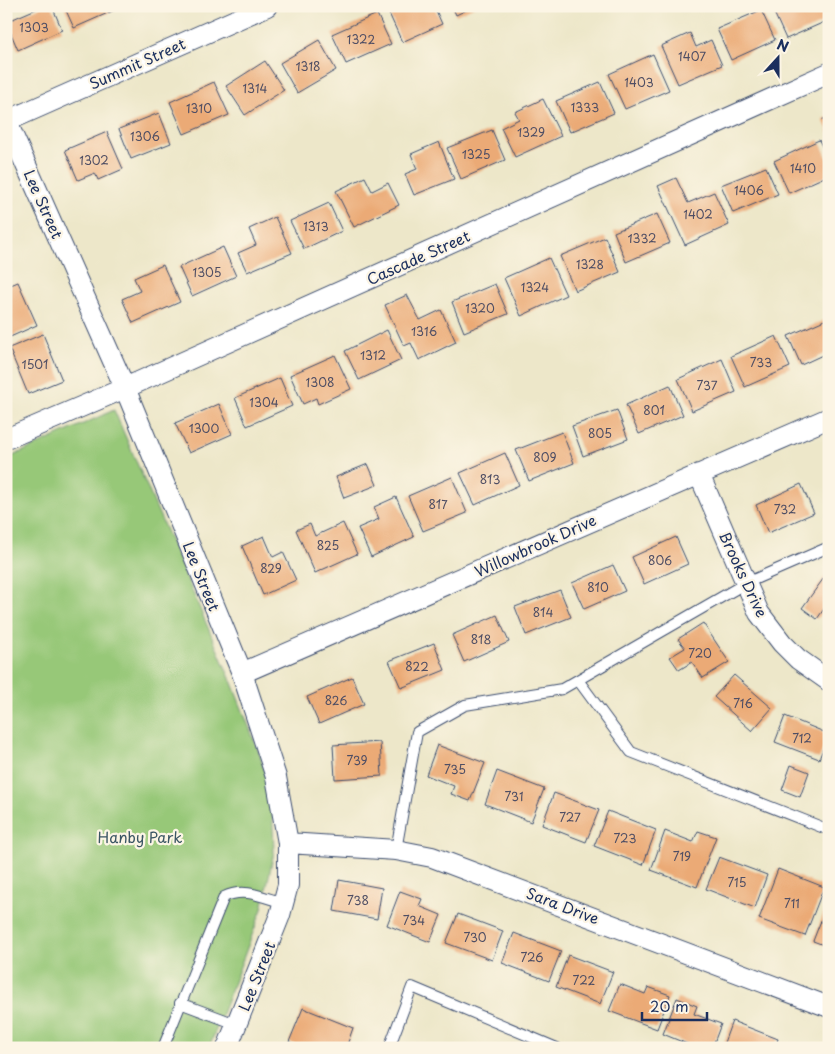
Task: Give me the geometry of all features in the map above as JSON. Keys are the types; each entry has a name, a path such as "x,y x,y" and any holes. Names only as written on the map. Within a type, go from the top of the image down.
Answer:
{"street":[{"name":"Summit Street","path":"6,120 267,6"},
{"name":"Cascade Street","path":"6,439 126,388 829,73"},
{"name":"Lee Street","path":"6,120 126,388 242,674 276,776 288,843 288,885 283,903 227,1048"},
{"name":"Willowbrook Drive","path":"242,674 829,418"},
{"name":"Brooks Drive","path":"699,474 759,613 798,660 829,681"},
{"name":"Sara Drive","path":"288,843 396,850 442,861 829,1007"}],"lane":[{"path":"396,850 417,732 465,705 562,690 746,583 829,547"},
{"path":"578,680 631,752 829,830"},
{"path":"163,1048 224,897 232,893 247,892 283,903"},
{"path":"389,1048 412,987 558,1048"},
{"path":"180,1003 236,1024"}],"green space":[{"name":"Hanby Park","path":"114,410 232,683 260,755 272,804 274,852 262,909 209,1048 6,1048 6,459"}],"building":[{"path":"43,6 52,6 62,30 18,50 6,22"},
{"path":"64,6 116,6 117,9 74,28"},
{"path":"394,6 434,6 442,24 402,42 387,9"},
{"path":"452,6 475,6 456,15"},
{"path":"771,6 826,6 829,20 786,39"},
{"path":"761,10 775,40 731,60 717,29"},
{"path":"377,14 391,44 346,64 332,34"},
{"path":"690,33 696,47 711,40 722,65 678,84 661,46"},
{"path":"319,40 336,70 297,93 280,63"},
{"path":"653,54 669,90 625,109 609,74"},
{"path":"265,61 284,90 245,115 226,86"},
{"path":"214,82 229,115 184,134 170,102"},
{"path":"600,82 614,113 570,132 556,101"},
{"path":"543,99 561,136 515,157 501,128 519,119 515,112"},
{"path":"159,113 171,143 131,159 119,129"},
{"path":"829,117 829,133 823,119"},
{"path":"492,130 505,160 461,179 447,148"},
{"path":"107,132 123,169 98,180 95,173 78,180 65,150"},
{"path":"819,140 829,161 829,175 789,193 774,161"},
{"path":"439,142 454,179 414,195 405,174 417,169 411,154"},
{"path":"766,167 778,194 733,213 721,185"},
{"path":"365,177 372,191 388,183 399,205 354,227 336,191"},
{"path":"676,178 688,203 714,192 729,225 685,245 658,186"},
{"path":"329,203 342,231 304,249 290,221"},
{"path":"657,214 670,243 626,262 614,232"},
{"path":"275,217 292,253 247,272 238,253 256,245 249,229"},
{"path":"605,237 620,272 575,291 560,256"},
{"path":"223,247 236,276 192,296 179,267"},
{"path":"549,258 566,295 521,316 504,278"},
{"path":"163,265 180,302 133,323 122,299 140,291 134,278"},
{"path":"18,282 37,325 8,338 6,333 6,287"},
{"path":"495,284 508,314 464,332 452,302"},
{"path":"407,295 420,320 441,310 456,342 419,360 411,343 404,346 385,305"},
{"path":"829,318 829,352 801,365 788,336"},
{"path":"387,330 401,360 359,380 345,351"},
{"path":"43,334 62,380 28,394 9,348"},
{"path":"776,336 790,367 745,387 731,356"},
{"path":"335,355 351,389 318,404 316,398 303,404 290,375"},
{"path":"722,359 736,392 692,411 678,379"},
{"path":"280,378 292,406 247,426 235,398"},
{"path":"670,385 683,415 639,434 626,405"},
{"path":"219,404 232,434 189,453 175,423"},
{"path":"617,410 628,439 583,456 572,426"},
{"path":"562,432 574,463 529,481 516,450"},
{"path":"505,453 519,485 475,505 460,473"},
{"path":"368,464 377,485 344,498 336,477"},
{"path":"452,477 467,513 423,531 408,496"},
{"path":"801,484 814,513 768,533 756,505"},
{"path":"396,497 414,537 371,557 358,528 379,519 374,507"},
{"path":"343,523 357,554 315,573 296,530 310,524 315,536"},
{"path":"264,536 273,557 283,552 296,580 263,595 242,546"},
{"path":"676,537 688,564 644,584 632,557"},
{"path":"613,565 625,591 584,609 572,583"},
{"path":"829,571 829,608 826,606 817,619 802,608"},
{"path":"560,590 571,617 526,635 515,607"},
{"path":"497,615 509,642 464,662 452,635"},
{"path":"703,623 729,662 703,678 692,662 679,670 670,657 685,648 678,639"},
{"path":"434,643 445,670 401,688 389,661"},
{"path":"734,675 772,708 752,731 714,697"},
{"path":"352,677 364,704 319,724 307,697"},
{"path":"785,716 829,734 819,759 775,742"},
{"path":"380,742 382,776 335,779 333,745"},
{"path":"437,745 485,763 470,801 451,794 454,786 426,775"},
{"path":"791,765 809,772 800,797 782,790"},
{"path":"497,771 544,789 531,822 485,804"},
{"path":"554,793 599,810 586,842 542,825"},
{"path":"608,811 656,830 643,865 594,846"},
{"path":"665,831 693,842 698,831 716,837 697,887 651,870"},
{"path":"719,857 767,875 755,908 706,889"},
{"path":"778,869 824,887 805,936 759,919"},
{"path":"339,880 382,888 377,919 334,911"},
{"path":"400,891 422,899 419,906 441,915 430,942 387,925"},
{"path":"829,900 829,947 813,941"},
{"path":"458,914 503,931 492,960 446,943"},
{"path":"514,933 561,951 549,981 502,963"},
{"path":"568,955 613,972 600,1004 556,987"},
{"path":"620,984 645,994 648,987 670,995 657,1029 609,1011"},
{"path":"677,998 697,1006 694,1014 721,1024 712,1048 697,1048 663,1034"},
{"path":"303,1008 353,1028 346,1048 303,1048 289,1042"},
{"path":"732,1021 778,1039 775,1048 722,1048"}]}
